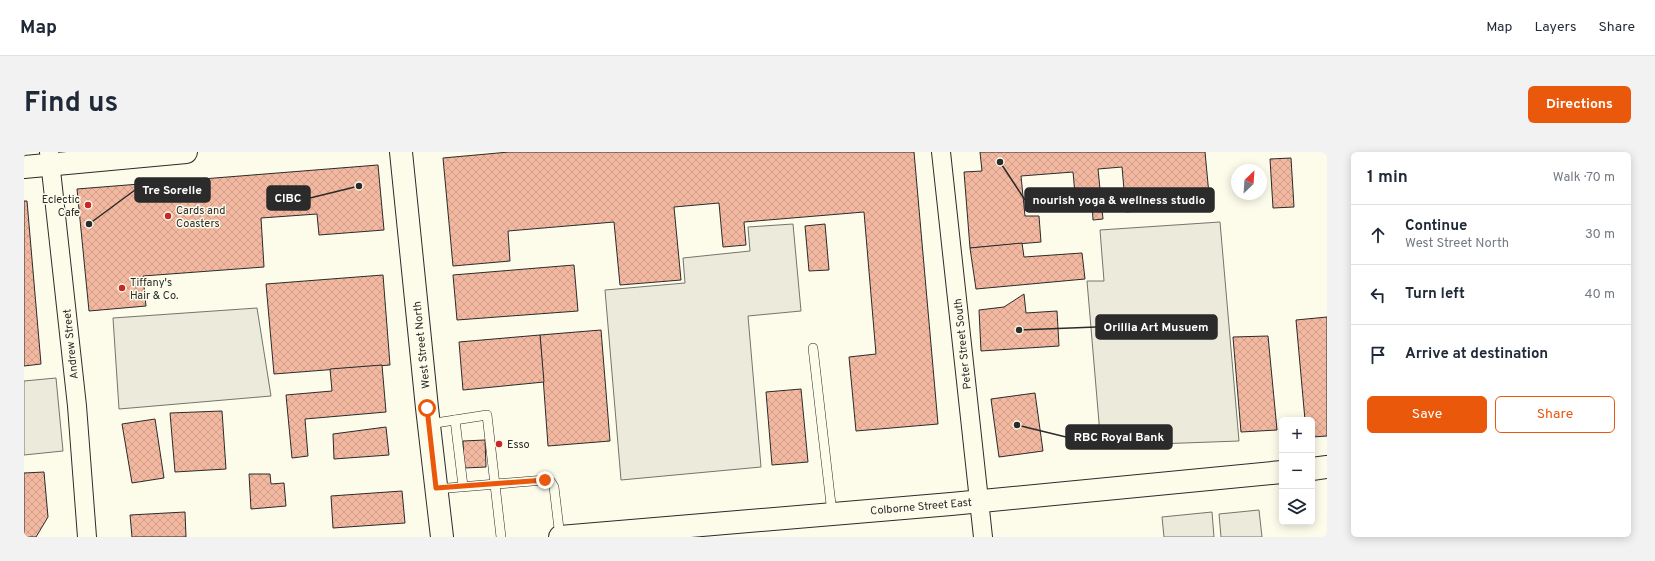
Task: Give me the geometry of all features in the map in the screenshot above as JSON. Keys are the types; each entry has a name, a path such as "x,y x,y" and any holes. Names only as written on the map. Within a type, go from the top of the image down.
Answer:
{"main road":[{"path":"24,167 50,158 186,152"},
{"name":"West Street North","path":"401,152 442,537"},
{"path":"1315,469 1327,467"},
{"name":"Colborne Street East","path":"560,537 979,501 1279,472"}],"street":[{"name":"Peter Street South","path":"941,152 983,537"},
{"name":"Andrew Street","path":"50,158 77,406 87,537"}],"lane":[{"path":"813,348 832,513"},
{"path":"429,424 486,415 501,537"},
{"path":"455,420 463,486"},
{"path":"436,488 545,480 551,482 554,487 560,537"}],"shaded area":[{"path":"1220,222 1239,441 1101,446 1087,281 1104,281 1100,230"},
{"path":"793,224 801,311 748,316 761,467 621,480 605,290 685,283 683,258 750,251 748,227"},
{"path":"257,308 271,396 119,409 113,318"},
{"path":"56,378 63,451 24,455 24,381"},
{"path":"1259,510 1262,537 1221,537 1219,514"},
{"path":"1212,512 1214,537 1164,537 1162,517"}],"building":[{"path":"509,152 914,152 938,424 856,431 849,357 876,354 864,212 744,222 746,245 723,247 719,203 674,207 681,280 620,285 614,222 508,231 510,261 453,266 443,158"},
{"path":"980,152 1205,152 1210,205 1126,212 1122,167 1098,169 1103,219 1093,220 1092,203 1076,205 1073,172 1021,176 1025,216 1039,216 1041,242 970,248 964,172 982,171"},
{"path":"1291,158 1294,207 1273,208 1270,159"},
{"path":"378,165 384,230 319,235 317,214 261,218 264,267 143,276 146,306 89,311 77,189"},
{"path":"24,201 27,201 41,364 24,366"},
{"path":"825,224 829,270 809,271 805,226"},
{"path":"1022,243 1024,257 1082,253 1085,279 976,289 970,248"},
{"path":"574,265 578,311 457,320 453,275"},
{"path":"383,275 390,365 274,374 266,284"},
{"path":"1024,294 1026,313 1057,311 1059,346 981,351 979,310 1004,307"},
{"path":"1327,317 1327,436 1315,437 1315,417 1305,417 1296,320"},
{"path":"601,330 610,441 548,446 540,335"},
{"path":"540,335 544,382 463,390 459,342"},
{"path":"1268,336 1277,430 1241,432 1233,337"},
{"path":"382,365 386,412 305,419 308,456 292,458 286,395 332,391 330,369"},
{"path":"801,389 808,462 772,465 766,392"},
{"path":"1035,393 1043,451 999,457 991,399"},
{"path":"222,411 226,469 175,472 170,413"},
{"path":"155,419 164,478 132,483 122,424"},
{"path":"386,427 389,455 334,459 333,434"},
{"path":"485,440 486,467 464,468 463,441"},
{"path":"44,472 48,517 36,537 24,537 24,473"},
{"path":"249,474 270,474 271,484 284,483 286,506 251,509"},
{"path":"402,491 405,523 333,528 331,496"},
{"path":"185,512 186,537 132,537 130,515"}],"place":[{"name":"nourish yoga & wellness studio","path":"1000,162"},
{"name":"CIBC","path":"359,186"},
{"name":"Eclectic Cafe","path":"88,205"},
{"name":"Cards and Coasters","path":"168,216"},
{"name":"Tre Sorelle","path":"89,224"},
{"name":"Tiffany's Hair & Co.","path":"122,288"},
{"name":"Orillia Art Musuem","path":"1019,330"},
{"name":"RBC Royal Bank","path":"1017,425"},
{"name":"Esso","path":"499,444"}],"route":[{"path":"427,408 436,488 545,480"}]}
